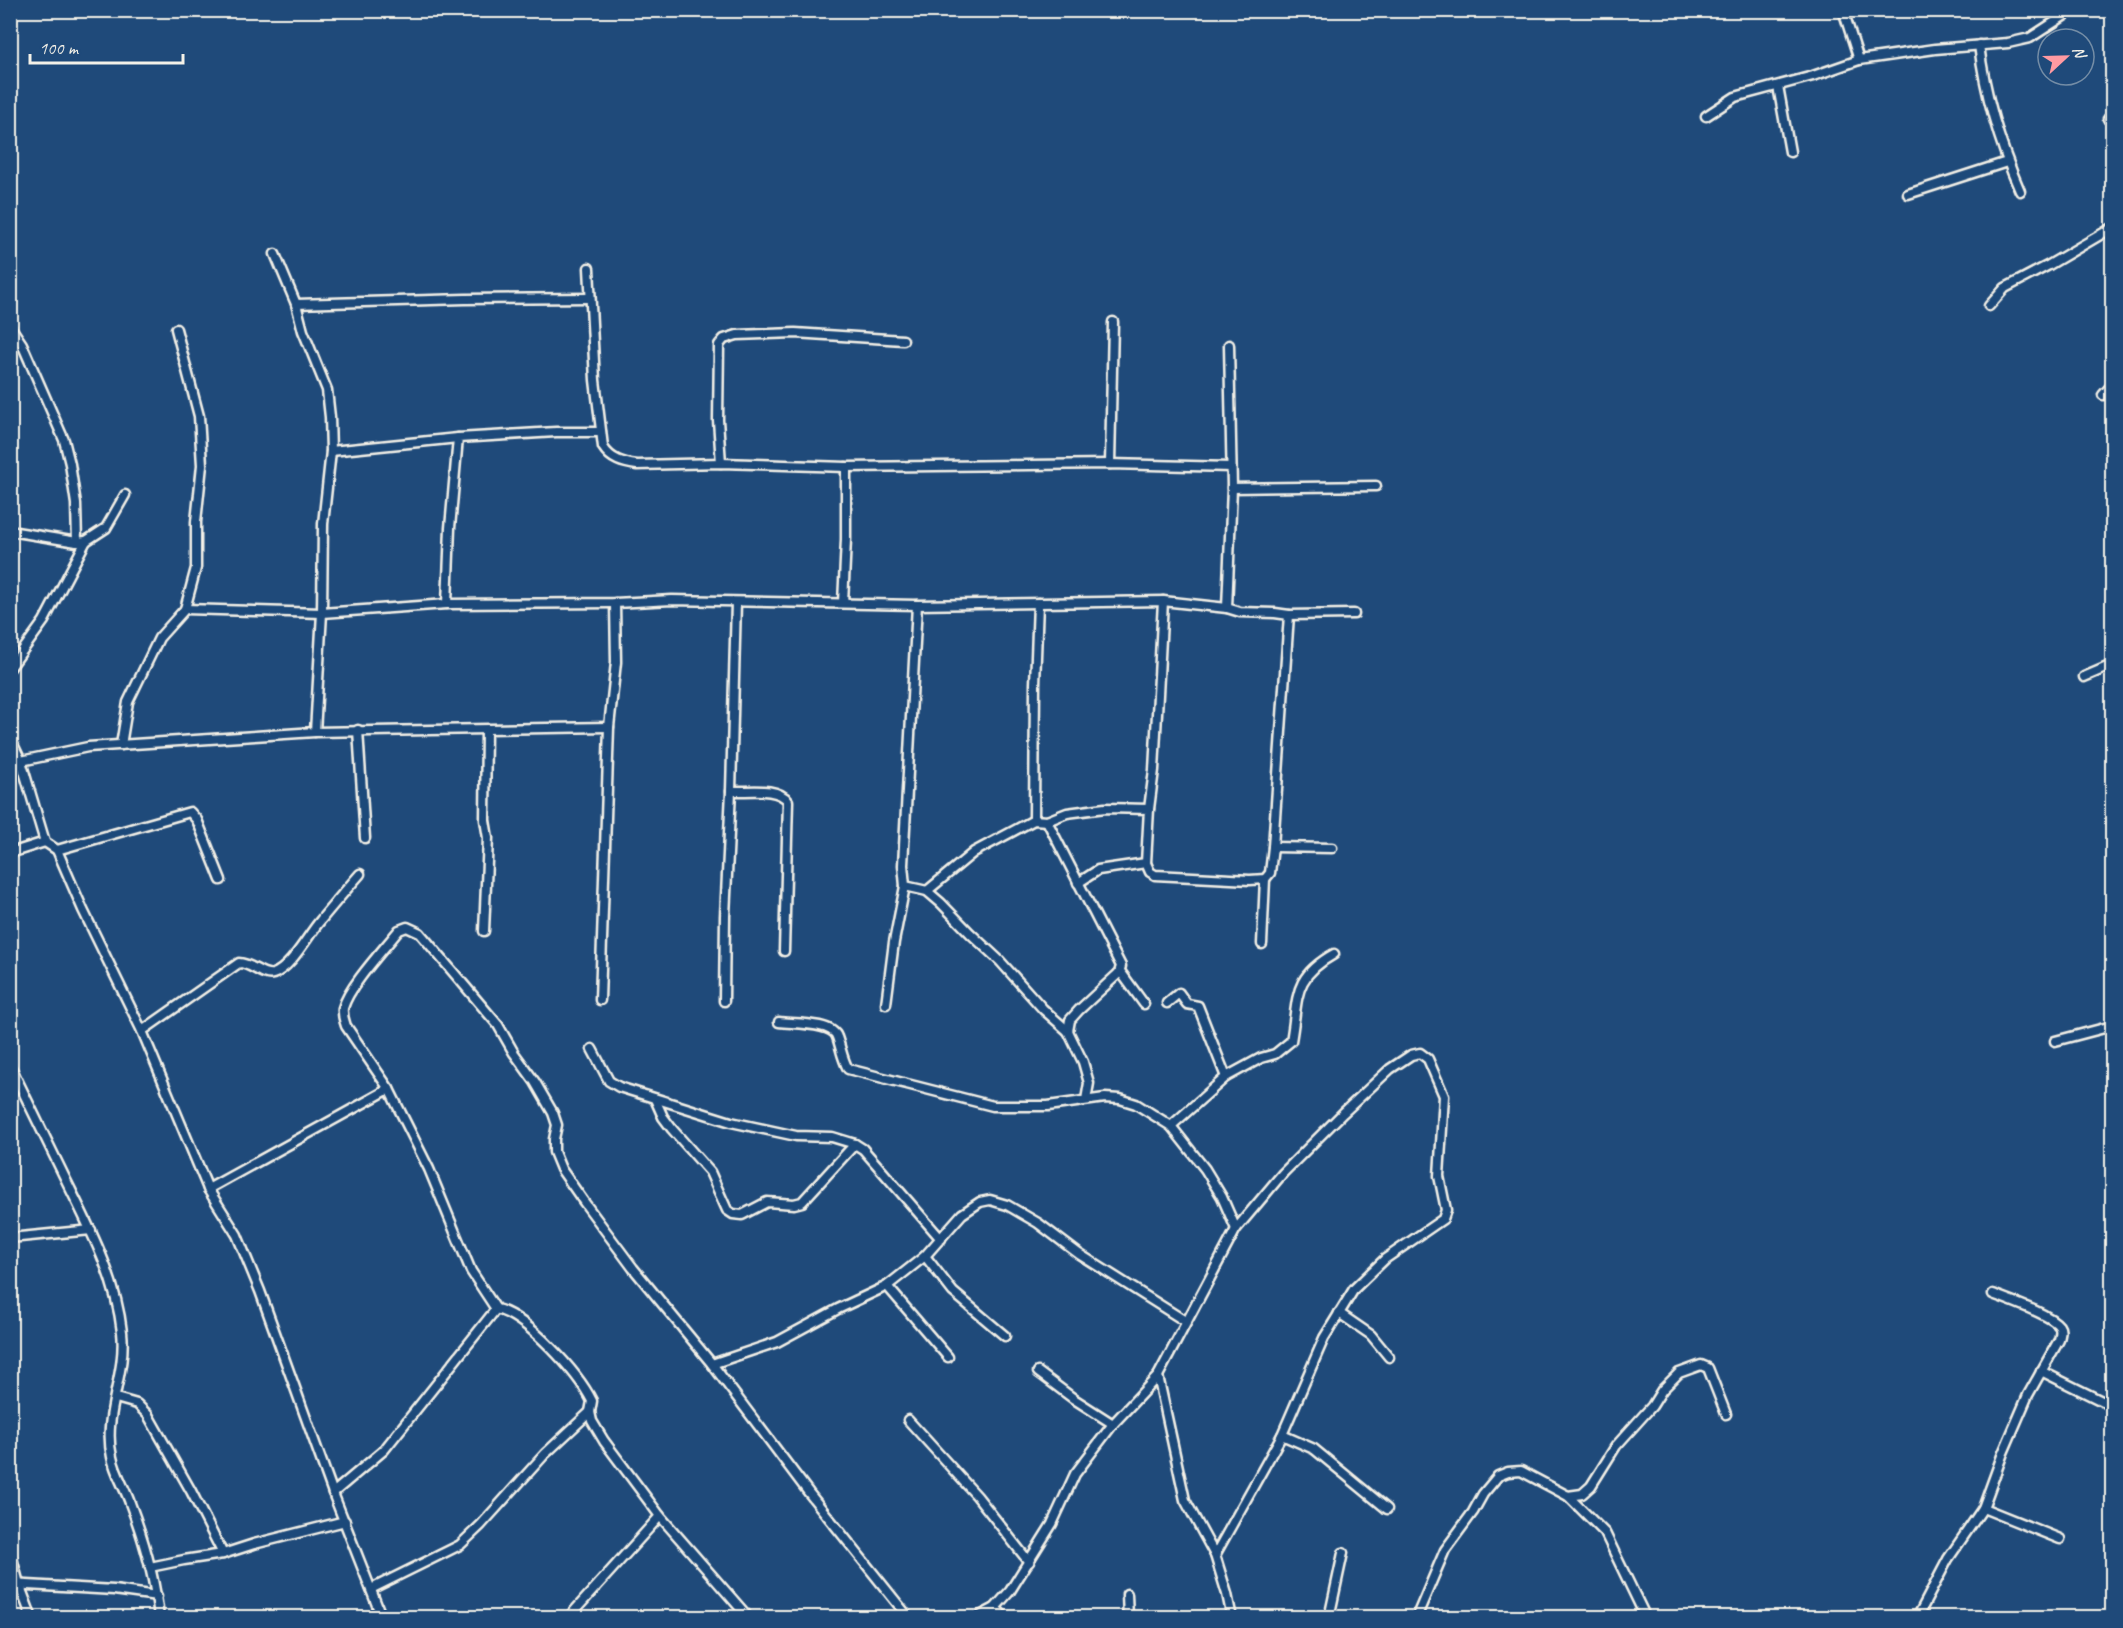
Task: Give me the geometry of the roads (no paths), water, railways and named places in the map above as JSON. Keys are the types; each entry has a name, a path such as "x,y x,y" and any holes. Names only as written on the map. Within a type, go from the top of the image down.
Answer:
{"street":[{"path":"1844,10 1859,60"},
{"path":"1706,116 1735,97 1859,60 1935,49 2008,44 2030,38 2073,10"},
{"path":"1979,45 1982,68 2007,162 2020,191"},
{"path":"1778,86 1790,152"},
{"path":"1908,194 2007,162"},
{"path":"1989,306 2005,288 2112,228"},
{"path":"274,254 296,304 303,331 327,390 331,451 323,524 322,612 315,732"},
{"path":"589,268 603,447 608,454 624,464 846,467 1110,464 1231,468"},
{"path":"296,304 590,298"},
{"path":"1110,464 1113,322"},
{"path":"10,326 22,344 64,441 70,464 82,541 44,621 10,668"},
{"path":"121,746 126,712 132,692 159,638 185,609 196,568 196,522 202,465 199,416 176,329"},
{"path":"721,464 718,420 719,345 724,339 737,335 795,333 903,340"},
{"path":"1227,608 1232,488 1229,345"},
{"path":"2103,395 2112,385"},
{"path":"331,451 458,438 556,432 601,432"},
{"path":"447,604 450,528 458,438"},
{"path":"843,603 846,467"},
{"path":"1232,488 1377,486"},
{"path":"10,531 82,541 106,528 125,495"},
{"path":"185,609 322,612 447,604 615,603 672,600 917,604 1163,601 1227,608 1239,612 1289,615 1354,614"},
{"path":"1163,601 1154,770 1146,864 1150,872 1155,875 1265,879"},
{"path":"724,1001 736,602"},
{"path":"600,1000 609,727 616,662 615,603"},
{"path":"1034,820 1038,603"},
{"path":"886,1004 894,942 905,886 903,865 917,604"},
{"path":"1262,944 1265,879 1270,873 1273,847 1289,615"},
{"path":"2084,677 2112,665"},
{"path":"21,761 88,747 315,732 609,727"},
{"path":"358,730 365,838"},
{"path":"484,931 488,838 485,820 486,730"},
{"path":"10,738 21,761 45,842 57,850 83,910 142,1031 208,1189 237,1235 260,1291 333,1493 382,1617"},
{"path":"731,791 774,792 783,795 788,801 784,951"},
{"path":"927,891 974,852 1034,820 1047,821 1067,813 1090,810 1149,808"},
{"path":"57,850 190,812 197,820 222,880"},
{"path":"1047,821 1121,966 1120,971 1070,1020 1068,1031"},
{"path":"10,853 45,842"},
{"path":"1273,847 1332,848"},
{"path":"1078,883 1098,870 1146,864"},
{"path":"142,1031 239,963 246,963 266,974 274,974 289,962 360,874"},
{"path":"905,886 927,891 941,903 1000,961 1043,1009 1068,1031 1083,1062 1089,1083 1086,1100"},
{"path":"749,1617 660,1516 604,1441 592,1421 590,1395 555,1351 506,1311 496,1309 471,1271 429,1168 389,1089 346,1026 343,1017 344,1007 350,992 399,930 407,927 420,933 498,1025 553,1113 557,1125 554,1152 561,1169 633,1268 712,1364 809,1493 909,1617"},
{"path":"1171,1126 1226,1077 1261,1058 1275,1054 1292,1041 1300,985 1318,963 1334,954"},
{"path":"1120,971 1144,1004"},
{"path":"1167,1003 1179,993 1187,1004 1198,1006 1226,1077"},
{"path":"779,1022 827,1027 836,1034 842,1059 848,1069 993,1106 1048,1106 1086,1100 1120,1099 1136,1104 1171,1126 1205,1169 1222,1197 1236,1229"},
{"path":"2055,1041 2112,1026"},
{"path":"592,1049 609,1081 619,1087 731,1122 796,1136 832,1137 855,1144 863,1149 941,1239"},
{"path":"976,1617 995,1608 1010,1591 1052,1524 1075,1474 1113,1424 1158,1376 1185,1321 1236,1229 1283,1173 1314,1141 1390,1069 1411,1055 1420,1053 1428,1059 1444,1096 1439,1176 1446,1210 1443,1219 1385,1258 1354,1289 1324,1338 1282,1435 1215,1555"},
{"path":"10,1065 91,1230 118,1301 123,1334 123,1363 108,1428 112,1458 130,1504 150,1568 157,1596 159,1617"},
{"path":"208,1189 389,1089"},
{"path":"655,1100 668,1123 710,1172 727,1210 733,1214 742,1215 767,1202 794,1204 802,1202 855,1144"},
{"path":"712,1364 777,1342 887,1286 925,1256 962,1214 980,1202 990,1200 1007,1205 1038,1223 1079,1254 1185,1321"},
{"path":"10,1238 91,1230"},
{"path":"925,1256 953,1292 1005,1336"},
{"path":"887,1286 948,1357"},
{"path":"1917,1617 1948,1559 1983,1508 2028,1395 2059,1340 2061,1332 2059,1325 2030,1308 1993,1294"},
{"path":"333,1493 384,1450 496,1309"},
{"path":"1339,1313 1371,1335 1389,1357"},
{"path":"1568,1496 1582,1494 1591,1486 1602,1466 1626,1433 1679,1373 1701,1365 1708,1368 1726,1414"},
{"path":"2041,1371 2112,1406"},
{"path":"1038,1372 1113,1424"},
{"path":"1158,1376 1185,1500 1215,1555 1232,1617"},
{"path":"116,1398 137,1404 148,1414 223,1554"},
{"path":"371,1588 460,1545 545,1454 590,1412"},
{"path":"908,1420 976,1496 1029,1562"},
{"path":"1282,1435 1314,1449 1387,1509"},
{"path":"1416,1617 1445,1550 1473,1512 1483,1494 1498,1476 1521,1471 1568,1496 1605,1533 1646,1617"},
{"path":"1983,1508 2060,1539"},
{"path":"568,1617 660,1516"},
{"path":"150,1568 223,1554 285,1535 345,1521"},
{"path":"10,1551 15,1584 32,1617"},
{"path":"1329,1617 1343,1552"},
{"path":"15,1584 114,1590 157,1596"},
{"path":"1127,1594 1128,1617"},
{"path":"995,1608 1006,1617"}]}
